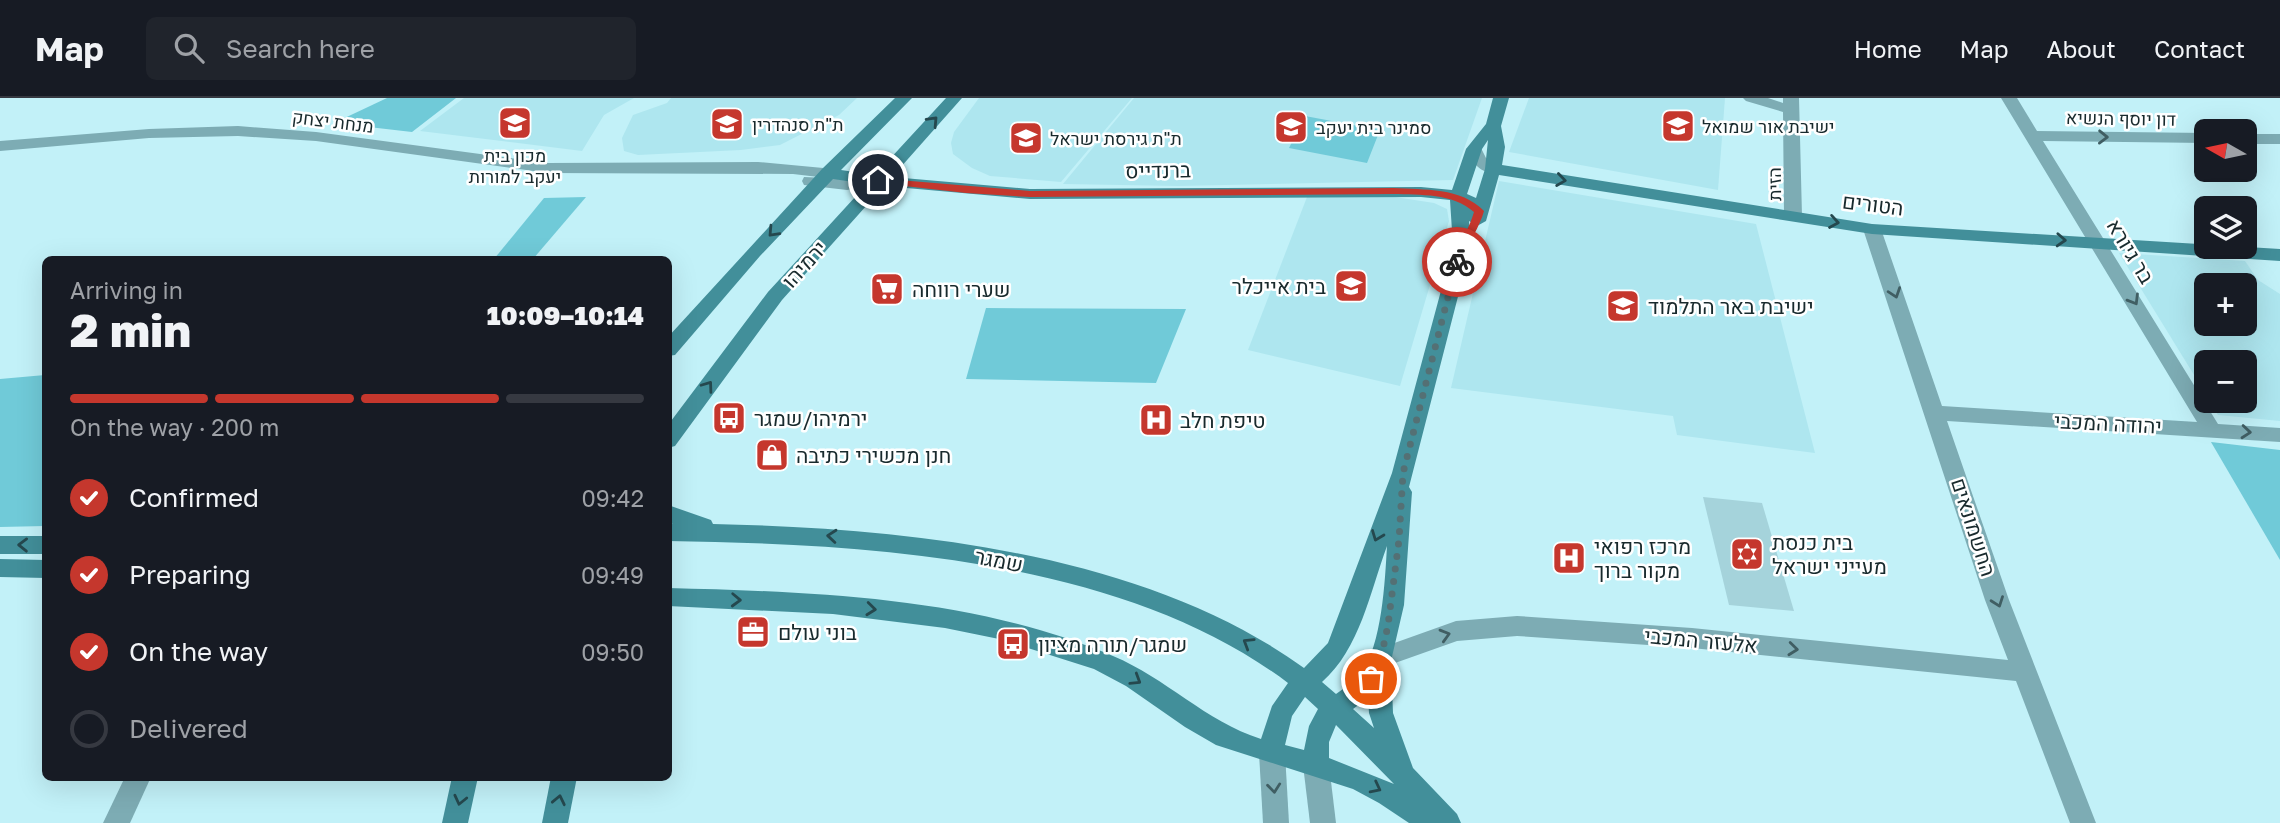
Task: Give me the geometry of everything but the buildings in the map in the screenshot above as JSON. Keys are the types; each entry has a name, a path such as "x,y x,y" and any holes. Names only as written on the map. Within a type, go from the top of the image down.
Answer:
{"street":[{"path":"672,346 712,298 824,178 904,98"},
{"name":"ירמיהו","path":"672,437 767,306 954,98"},
{"path":"1276,823 1272,753 1277,720 1287,701 1304,682 1328,664 1339,646 1403,473 1462,247 1480,215 1493,169 1497,147 1493,126 1501,98"},
{"name":"הזית","path":"1751,98 1792,104 1793,216"},
{"name":"בר גיורא","path":"2009,98 2035,136 2211,429"},
{"path":"1462,247 1458,197 1474,149 1485,132 1493,126"},
{"name":"מנחת יצחק","path":"0,146 236,131 318,137 492,162 518,171 569,179 721,174 824,178 847,185 878,180"},
{"name":"דון יוסף הנשיא","path":"2035,136 2194,138"},
{"path":"2258,139 2280,139"},
{"path":"1474,149 1481,164 1493,169"},
{"name":"הטורים","path":"1493,169 1872,229 2280,255"},
{"name":"ברנדייס","path":"878,180 966,191 1030,194 1393,191 1458,197"},
{"path":"1458,197 1475,205 1480,215"},
{"name":"החשמונאים","path":"1872,229 1997,600 2082,823"},
{"name":"יהודה המכבי","path":"1936,413 2280,435"},
{"path":"1403,473 1396,565 1378,681 1381,713 1405,778"},
{"path":"672,514 705,526 743,532"},
{"name":"שמגר","path":"672,532 823,535 919,545 1073,576 1140,595 1204,619 1270,657 1304,682 1334,708 1448,823"},
{"path":"0,545 42,545"},
{"path":"0,568 42,569"},
{"path":"672,597 887,611 937,618 1017,635 1105,663 1147,687 1208,728 1272,753 1316,765 1374,786 1429,823"},
{"name":"אלעזר המכבי","path":"1381,658 1456,631 1517,626 1692,638 2025,672"},
{"path":"1323,823 1316,765 1319,732 1334,708 1365,685 1381,658"},
{"path":"116,823 136,781"},
{"path":"455,823 465,781"},
{"path":"555,823 563,781"}],"shaded area":[{"path":"387,98 456,98 412,132 334,123"},
{"name":"מכון בית יעקב למורות","path":"464,98 634,98 604,115 582,151 420,131"},
{"name":"ת\"ת סנהדרין","path":"671,98 857,98 839,115 780,145 741,150 638,155 624,151 622,138 633,115 667,103"},
{"name":"ת\"ת גירסת ישראל","path":"979,98 1132,98 1061,182 990,176 972,168 953,154 951,143 954,132"},
{"name":"סמינר בית יעקב","path":"1134,98 1482,98 1453,180 1178,186 1063,184"},
{"path":"1529,98 1725,98 1718,190 1509,152"},
{"path":"1305,116 1380,130 1367,163 1289,148"},
{"name":"ישיבת באר התלמוד","path":"1499,181 1756,224 1815,453 1677,435 1673,416 1451,388"},
{"path":"586,197 536,256 496,256 544,198"},
{"name":"בית אייכלר","path":"1307,197 1395,197 1434,203 1447,209 1449,221 1400,386 1248,350"},
{"path":"2119,253 2245,261 2253,273 2194,273 2194,336 2257,336 2257,279 2280,294 2280,421 2217,413 2257,413 2257,350 2194,350 2194,375"},
{"path":"986,308 1186,309 1156,383 966,379"},
{"path":"42,375 42,526 0,527 0,379"},
{"path":"2211,442 2280,450 2280,560"}],"way so far":[{"path":"1371,679 1381,658 1388,625 1399,540 1403,473 1457,262"}],"place":[{"name":"מכון בית יעקב למורות","path":"515,123"},
{"name":"ת\"ת סנהדרין","path":"727,124"},
{"name":"ישיבת אור שמואל","path":"1678,126"},
{"name":"סמינר בית יעקב","path":"1291,127"},
{"name":"ת\"ת גירסת ישראל","path":"1026,138"},
{"name":"בית אייכלר","path":"1351,286"},
{"name":"שערי רווחה","path":"887,289"},
{"name":"ישיבת באר התלמוד","path":"1623,306"},
{"name":"ירמיהו/שמגר","path":"729,418"},
{"name":"טיפת חלב","path":"1156,420"},
{"name":"חנן מכשירי כתיבה","path":"772,455"},
{"name":"בית כנסת מעייני ישראל","path":"1747,554"},
{"name":"מרכז רפואי מקור ברוך","path":"1569,558"},
{"name":"בוני עולם","path":"753,632"},
{"name":"שמגר/תורה מציון","path":"1013,644"}],"route":[{"path":"878,180 966,191 1030,194 1393,191 1436,193 1466,200 1479,211 1480,215 1462,247 1457,262"}]}
